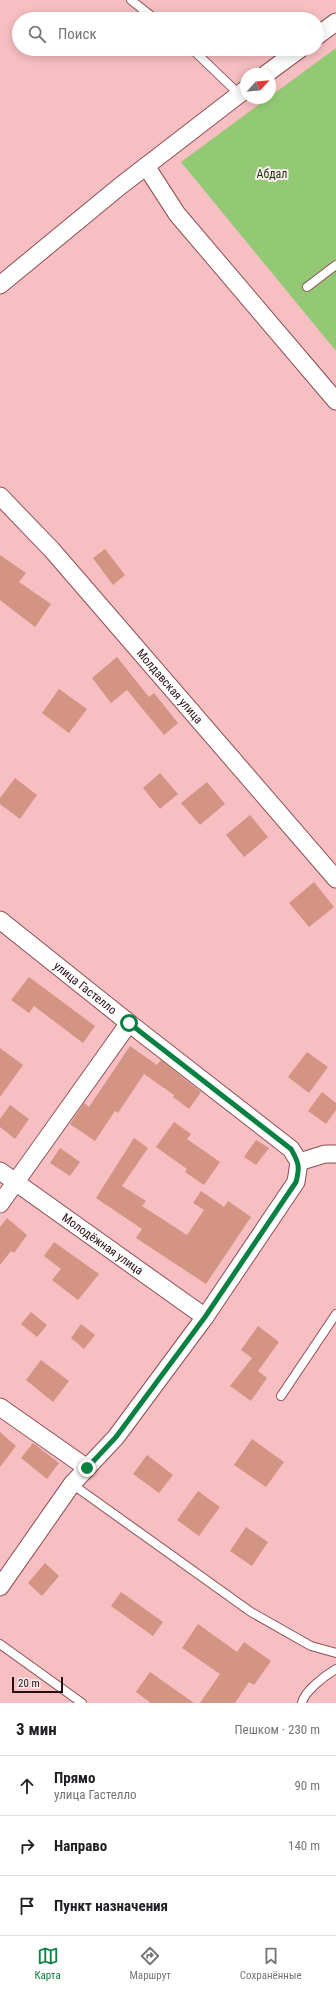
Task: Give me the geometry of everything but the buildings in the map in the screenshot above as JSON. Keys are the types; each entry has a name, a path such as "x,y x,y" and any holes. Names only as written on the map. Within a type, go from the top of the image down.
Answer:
{"street":[{"path":"324,31 336,22"},
{"path":"274,68 290,56"},
{"path":"0,284 146,166 240,94"},
{"path":"146,166 176,214 336,401"},
{"name":"Молдавская улица","path":"0,496 52,550 336,879"},
{"name":"улица Гастелло","path":"0,920 291,1149 299,1162"},
{"path":"0,1204 129,1023"},
{"path":"0,1587 72,1484 116,1437 205,1317 296,1182 299,1162 325,1154 336,1154"},
{"name":"Молодёжная улица","path":"0,1171 205,1317"},
{"path":"0,1407 87,1468"}],"lane":[{"path":"131,0 146,12"},
{"path":"200,56 240,89"},
{"path":"307,287 336,264"},
{"path":"282,1396 336,1314"},
{"path":"72,1484 251,1612 311,1646 336,1653"},
{"path":"0,1644 82,1703"},
{"path":"302,1703 303,1698 308,1692 325,1676 336,1669"}],"green space":[{"name":"Абдал","path":"336,48 336,351 181,162 260,104 276,104 276,92"}],"route":[{"path":"87,1468 116,1437 205,1317 296,1182 298,1174 299,1162 291,1149 129,1023"}]}
